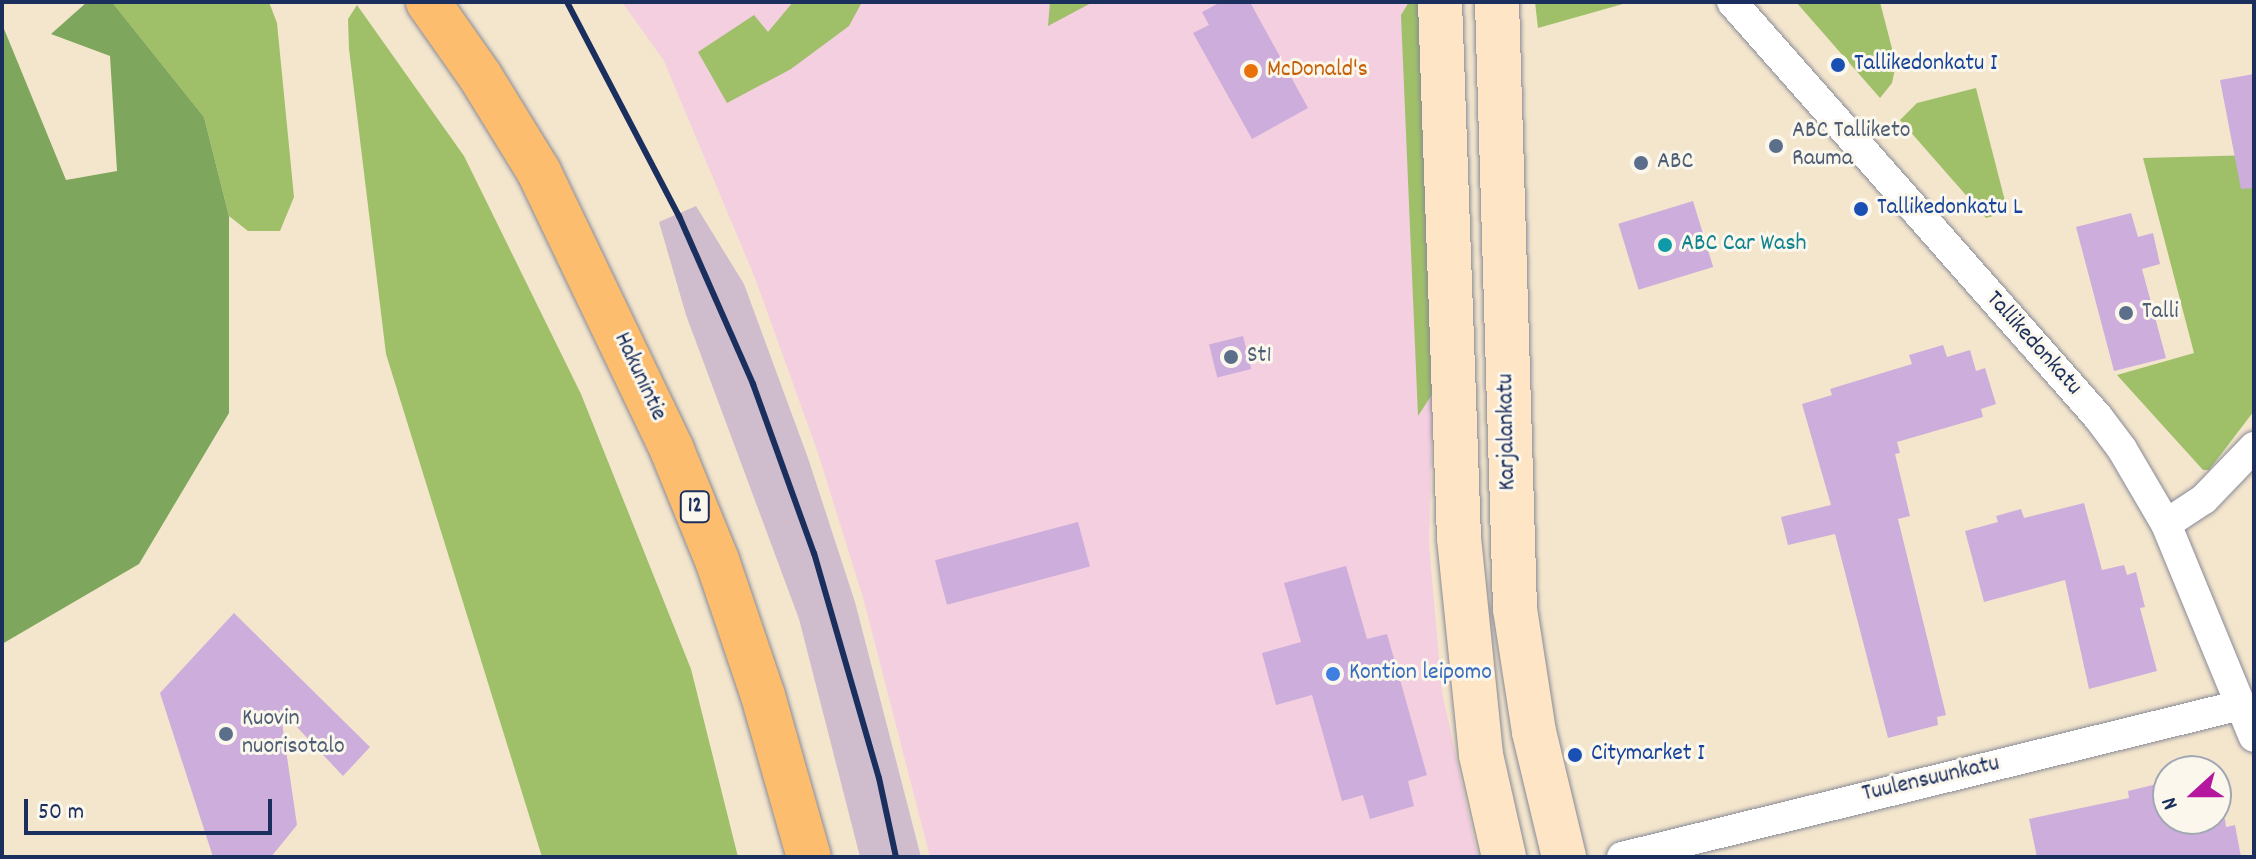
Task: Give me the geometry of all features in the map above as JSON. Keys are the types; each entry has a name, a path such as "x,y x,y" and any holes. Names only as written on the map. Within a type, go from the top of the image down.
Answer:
{"highway":[{"name":"Hakunintie","path":"428,2 480,76 539,172 576,243 666,436 717,560 809,857"},
{"name":"Hakunintie","path":"787,781 795,857"}],"main road":[{"path":"1440,2 1459,538 1478,728 1504,857"},
{"name":"Karjalankatu","path":"1497,2 1515,609 1534,732 1564,857"}],"street":[{"name":"Tallikedonkatu","path":"1732,2 2098,417 2142,481 2166,524 2254,737"},
{"path":"2166,524 2204,499 2254,447"},
{"name":"Tuulensuunkatu","path":"1622,857 2241,705"}],"shaded area":[{"path":"622,2 1420,2 1433,393 1429,545 1442,692 1478,857 930,857 864,601 818,453 755,278 664,61"},
{"path":"696,206 744,284 808,458 855,602 921,857 860,857 799,619 686,315 659,222"}],"green space":[{"path":"87,2 112,2 204,117 229,216 229,413 139,564 2,644 2,24 66,180 117,171 110,56 51,34"},
{"path":"112,2 269,2 277,23 294,197 280,231 248,231 229,216 204,117"},
{"path":"793,2 862,2 849,26 791,69 727,103 698,52 754,15 768,32"},
{"path":"1050,2 1093,2 1048,26"},
{"path":"1409,2 1420,2 1433,393 1418,416 1401,15"},
{"path":"1535,2 1630,2 1538,28"},
{"path":"1796,2 1880,2 1896,64 1892,83 1880,98"},
{"path":"357,5 464,156 581,394 691,669 738,857 542,857 386,354 349,49 348,19"},
{"path":"1976,88 2005,201 1993,216 1986,218 1900,120 1917,103"},
{"path":"2254,155 2254,411 2209,470 2203,470 2117,375 2194,353 2143,158"}],"building":[{"name":"McDonald's","path":"1221,2 1250,2 1308,108 1252,139 1193,33 1209,25 1202,12"},
{"path":"2254,74 2254,188 2241,189 2220,80"},
{"name":"ABC Car Wash","path":"1693,201 1713,267 1639,290 1618,224"},
{"name":"Talli","path":"2131,213 2138,237 2153,233 2160,264 2142,269 2166,358 2114,371 2076,227"},
{"path":"1243,336 1251,369 1217,377 1209,344"},
{"path":"1943,345 1947,357 1970,350 1976,371 1985,368 1996,404 1981,409 1983,417 1897,442 1900,453 1895,454 1910,516 1898,519 1946,715 1937,717 1938,725 1888,738 1835,534 1788,545 1781,517 1831,505 1802,404 1832,395 1830,389 1912,364 1909,355"},
{"path":"2084,503 2102,570 2124,565 2127,575 2136,572 2145,607 2140,608 2157,671 2089,689 2065,580 1984,602 1965,531 1998,522 1996,516 2021,509 2024,518"},
{"path":"1078,522 1090,566 947,605 935,560"},
{"name":"Kontion leipomo","path":"1346,566 1367,639 1387,634 1427,775 1408,781 1414,806 1370,819 1363,795 1342,801 1312,695 1276,705 1262,653 1301,642 1284,583"},
{"name":"Kuovin nuorisotalo","path":"234,613 370,747 343,776 280,709 297,825 271,857 213,857 160,693"},
{"path":"2152,785 2152,835 2232,835 2232,826 2235,825 2241,857 2037,857 2029,819 2129,798 2128,791"}],"railway":[{"path":"567,2 679,216 753,384 814,553 879,778 896,857"}],"place":[{"name":"Tallikedonkatu I","path":"1838,65"},
{"name":"McDonald's","path":"1251,71"},
{"name":"ABC Talliketo Rauma","path":"1776,146"},
{"name":"ABC","path":"1641,163"},
{"name":"Tallikedonkatu L","path":"1861,209"},
{"name":"ABC Car Wash","path":"1665,245"},
{"name":"Talli","path":"2126,313"},
{"name":"St1","path":"1231,357"},
{"name":"Kontion leipomo","path":"1333,674"},
{"name":"Kuovin nuorisotalo","path":"226,734"},
{"name":"Citymarket I","path":"1575,755"}]}
